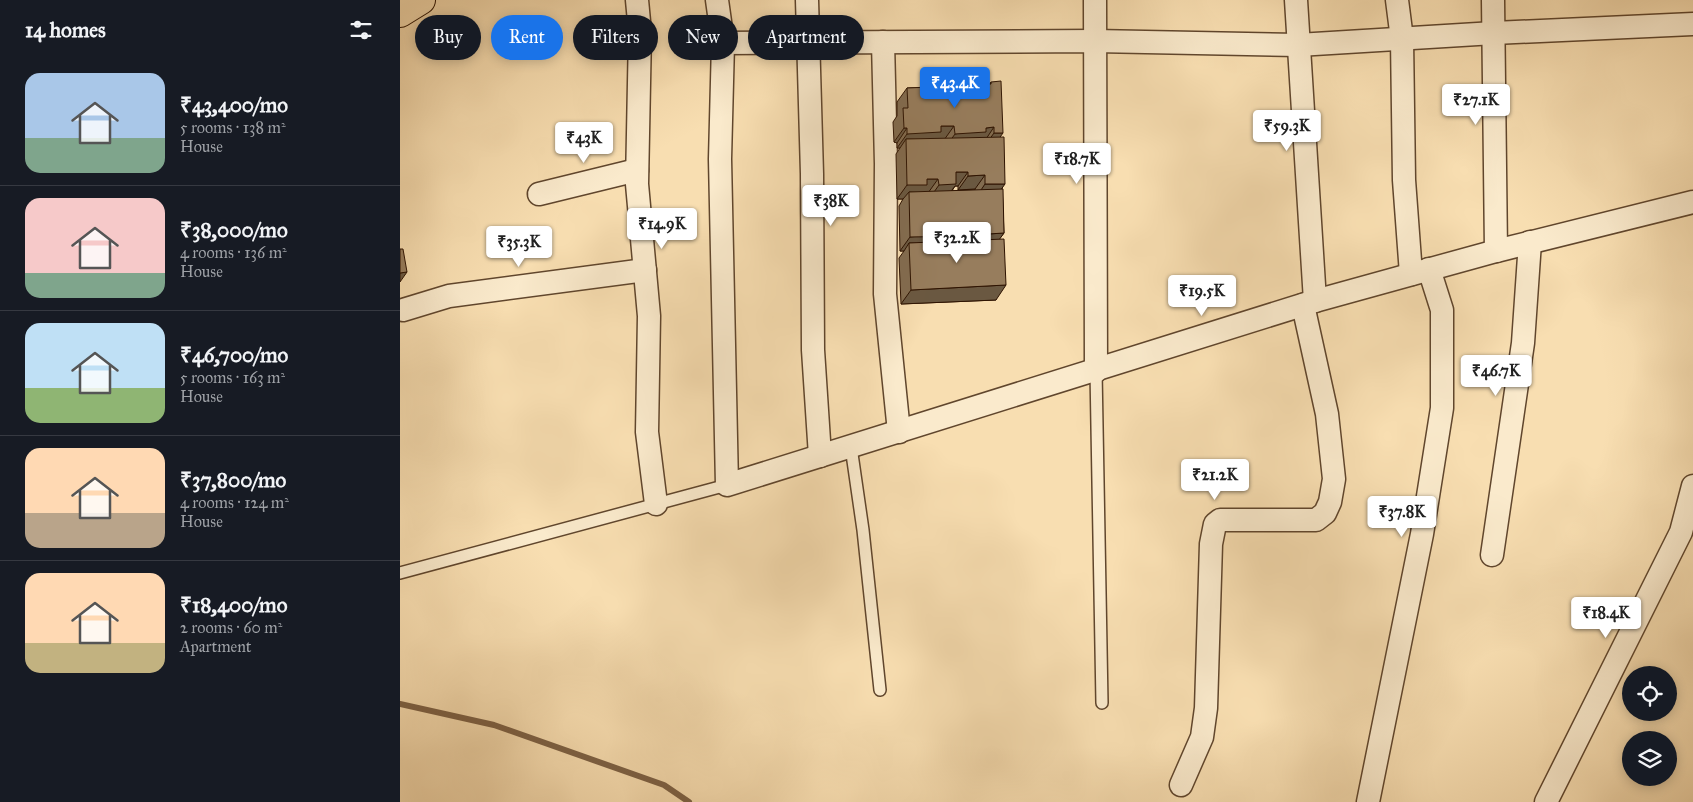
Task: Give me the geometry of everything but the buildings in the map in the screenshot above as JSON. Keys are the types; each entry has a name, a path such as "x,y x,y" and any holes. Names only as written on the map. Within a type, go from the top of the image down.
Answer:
{"main road":[{"path":"400,13 421,0"}],"street":[{"path":"637,0 640,32 637,184 649,316 647,432 656,504"},
{"path":"718,0 720,15"},
{"path":"807,0 807,15"},
{"path":"1095,0 1096,371"},
{"path":"1181,785 1202,738 1206,708 1211,544 1215,524 1220,520 1316,520 1324,513 1330,502 1334,479 1327,414 1309,303 1296,0"},
{"path":"1368,802 1422,534 1442,408 1442,310 1420,272 1404,180 1402,39 1397,0"},
{"path":"1493,0 1496,251"},
{"path":"864,42 1095,41 1298,45 1494,33 1693,24"},
{"path":"883,42 886,164 885,294 899,432"},
{"path":"723,60 720,158 726,485 1309,303 1530,242 1693,202"},
{"path":"809,60 812,174 813,350 820,456"},
{"path":"539,194 637,170"},
{"path":"1492,555 1524,343 1530,242"},
{"path":"403,310 449,296 645,270"},
{"path":"1546,802 1681,532 1693,486"}],"lane":[{"path":"1096,371 1102,703"},
{"path":"851,447 863,530 880,690"},
{"path":"400,573 726,485"}],"waterway":[{"path":"400,704 494,725 664,785 689,802"}]}
